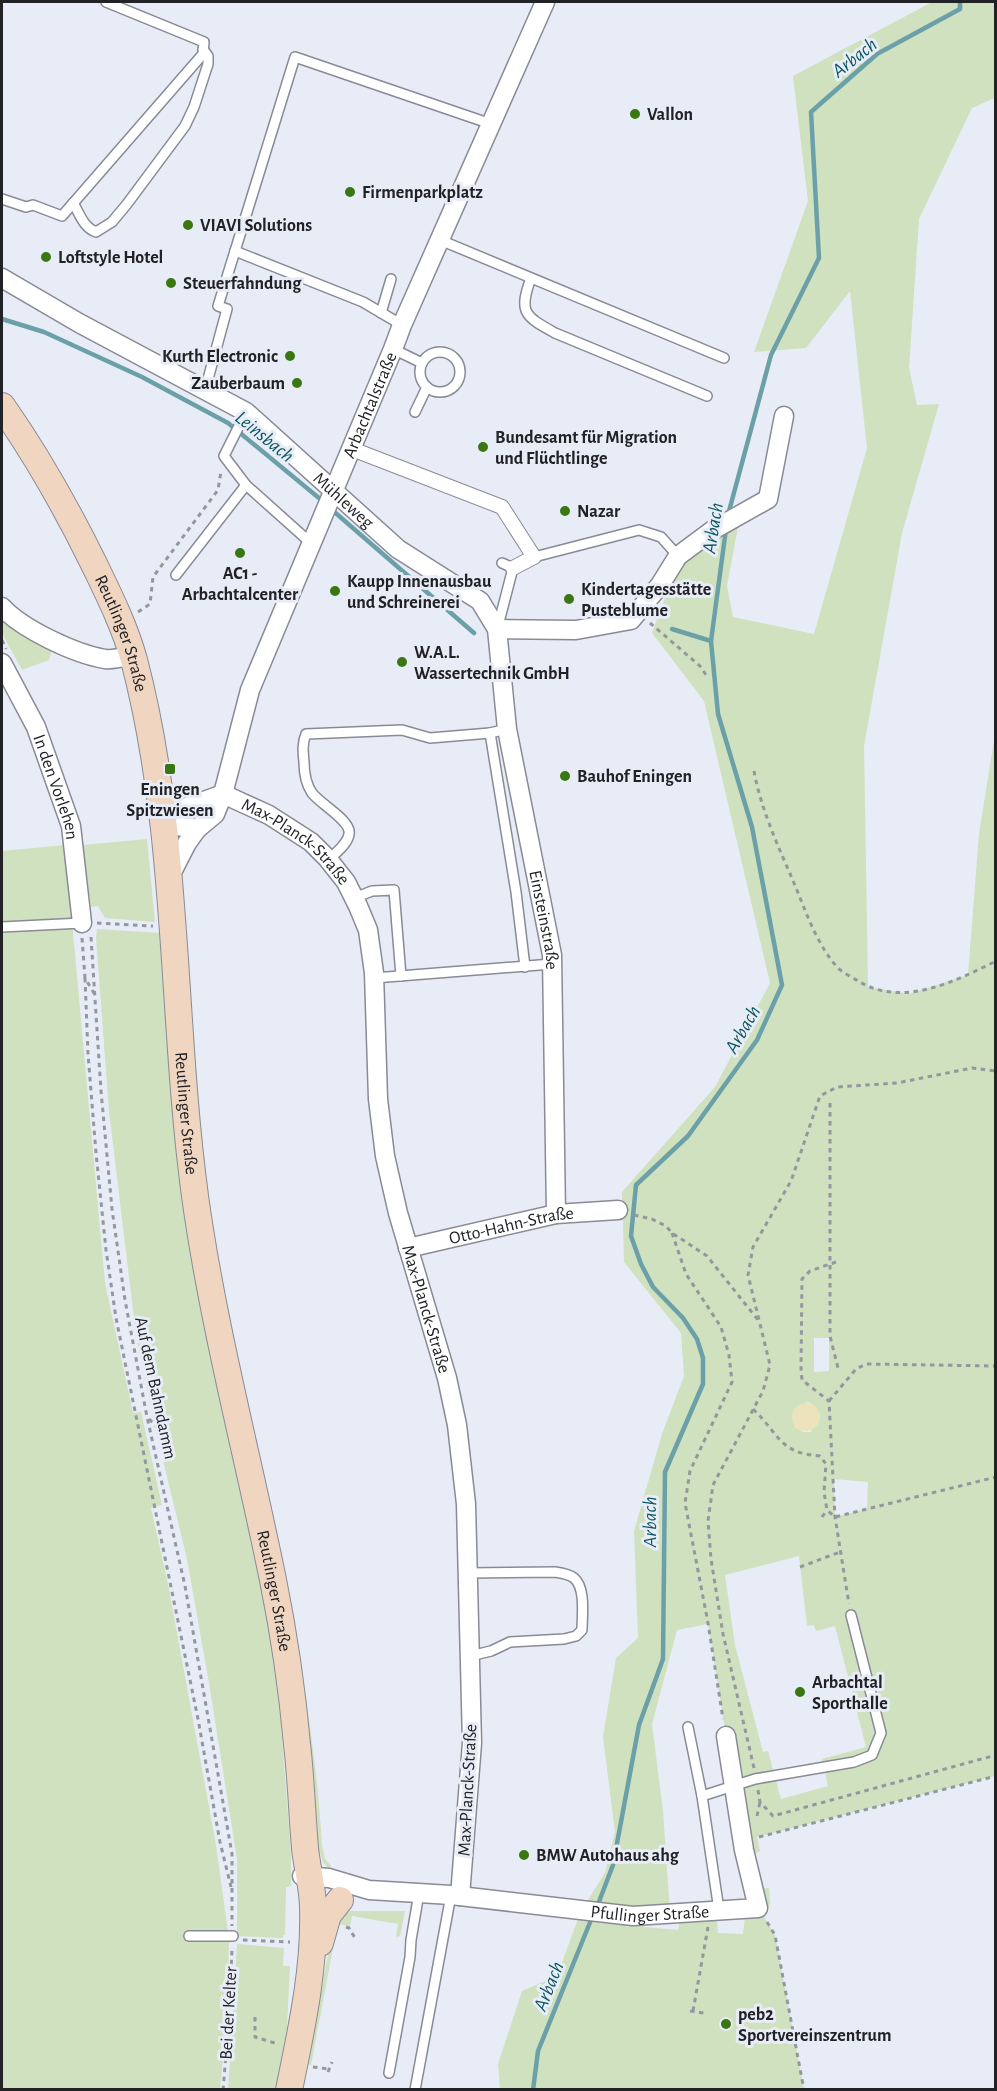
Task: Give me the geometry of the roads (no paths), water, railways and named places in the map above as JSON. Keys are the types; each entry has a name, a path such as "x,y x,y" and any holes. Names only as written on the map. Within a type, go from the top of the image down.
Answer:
{"main road":[{"name":"Reutlinger Straße","path":"2,406 60,496 109,595 133,655 151,732 163,814 189,1135 202,1248 282,1630 297,1741 306,1883 313,1907 308,1989 295,2068"},
{"name":"Reutlinger Straße","path":"295,2068 298,1906 306,1883"},
{"path":"308,1989 330,1910 340,1900"}],"street":[{"name":"Arbachtalstraße","path":"169,880 187,843 197,829 215,814 223,794 249,690 321,523 402,325 544,2"},
{"name":"Mühleweg","path":"2,278 205,390 244,417 398,549 480,601 497,629"},
{"path":"497,629 576,630 631,620 660,585 678,556 713,530 768,499 784,416"},
{"path":"352,449 502,507 534,557 507,565"},
{"path":"2,608 24,627 78,650 104,659 133,655"},
{"name":"Einsteinstraße","path":"497,629 499,731 552,955 556,1214"},
{"name":"In den Vorlehen","path":"2,663 36,727 71,826 89,926"},
{"path":"163,814 223,794"},
{"name":"Max-Planck-Straße","path":"223,794 269,815 311,842 329,860 345,882 368,930 374,978 376,1070 381,1130 391,1185 447,1378 456,1418 466,1504 472,1743 456,1896"},
{"path":"163,814 178,826 197,829"},
{"name":"Otto-Hahn-Straße","path":"408,1248 556,1214 618,1210"},
{"path":"726,1736 734,1788"},
{"name":"Pfullinger Straße","path":"306,1883 347,1882 369,1890 456,1896 633,1916 758,1908 744,1850 734,1788"},
{"path":"306,1883 330,1900 340,1900"},
{"name":"Pfullinger Straße","path":"340,1900 369,1890"}],"lane":[{"path":"2,199 26,207 33,205 62,216 203,54 204,42 106,2"},
{"path":"73,203 89,229 96,232 112,222 184,126 194,107 208,64 208,56 203,49"},
{"path":"205,390 227,309 218,306 295,57 490,124"},
{"path":"440,240 724,358"},
{"path":"236,251 363,302 402,325"},
{"path":"531,278 524,301 529,316 537,322 555,333 707,396"},
{"path":"381,313 390,279"},
{"path":"393,349 422,363"},
{"path":"444,353 455,360 460,372 456,384 445,391 432,390 427,387 420,376 422,363 432,354 444,353"},
{"path":"415,412 427,387"},
{"path":"244,417 224,456 246,485 312,544"},
{"path":"176,575 246,485"},
{"path":"534,557 639,530 661,537 678,556"},
{"path":"497,629 507,565"},
{"path":"329,860 347,840 350,832 348,825 311,792 305,776 303,741 306,734 402,730 430,738 499,731 525,967"},
{"path":"354,898 372,891 394,890 401,976"},
{"path":"2,927 89,926"},
{"path":"374,978 552,964"},
{"path":"469,1573 555,1572 568,1575 576,1580 580,1589 582,1611 582,1630 576,1636 564,1639 510,1642 491,1651 470,1656"},
{"path":"702,1796 734,1788 755,1779 854,1762 872,1755 881,1733 851,1615"},
{"path":"688,1727 702,1796 715,1910"},
{"path":"389,2073 419,1893"},
{"name":"Max-Planck-Straße","path":"415,2090 456,1896"},
{"path":"189,1936 232,1936"}],"waterway":[{"name":"Arbach","path":"728,515 771,355 819,258 811,112 877,54 960,9 960,2"},
{"name":"Leinsbach","path":"2,319 44,332 142,377 228,423 325,503"},
{"name":"Leinsbach","path":"331,509 474,633"},
{"name":"Arbach","path":"597,1907 613,1865 639,1725 663,1659 665,1472 703,1384 703,1358 697,1339 683,1318 653,1287 641,1264 631,1236 636,1185 688,1136 757,1040 782,985 752,827 718,714 711,641 726,529"},
{"name":"Leinsbach","path":"672,629 711,641"},
{"name":"Arbach","path":"533,2090 538,2051 593,1915"}],"place":[{"name":"Vallon","path":"635,114"},
{"name":"Firmenparkplatz","path":"350,192"},
{"name":"VIAVI Solutions","path":"188,225"},
{"name":"Loftstyle Hotel","path":"46,257"},
{"name":"Steuerfahndung","path":"171,283"},
{"name":"Kurth Electronic","path":"290,356"},
{"name":"Zauberbaum","path":"297,383"},
{"name":"Bundesamt für Migration und Flüchtlinge","path":"483,447"},
{"name":"Nazar","path":"565,511"},
{"name":"AC1 - Arbachtalcenter","path":"240,553"},
{"name":"Kaupp Innenausbau und Schreinerei","path":"335,591"},
{"name":"Kindertagesstätte Pusteblume","path":"569,599"},
{"name":"W.A.L. Wassertechnik GmbH","path":"402,662"},
{"name":"Eningen Spitzwiesen","path":"170,769"},
{"name":"Bauhof Eningen","path":"565,776"},
{"name":"Arbachtal Sporthalle","path":"800,1692"},
{"name":"BMW Autohaus ahg","path":"524,1855"},
{"name":"peb2 Sportvereinszentrum","path":"726,2024"}]}
